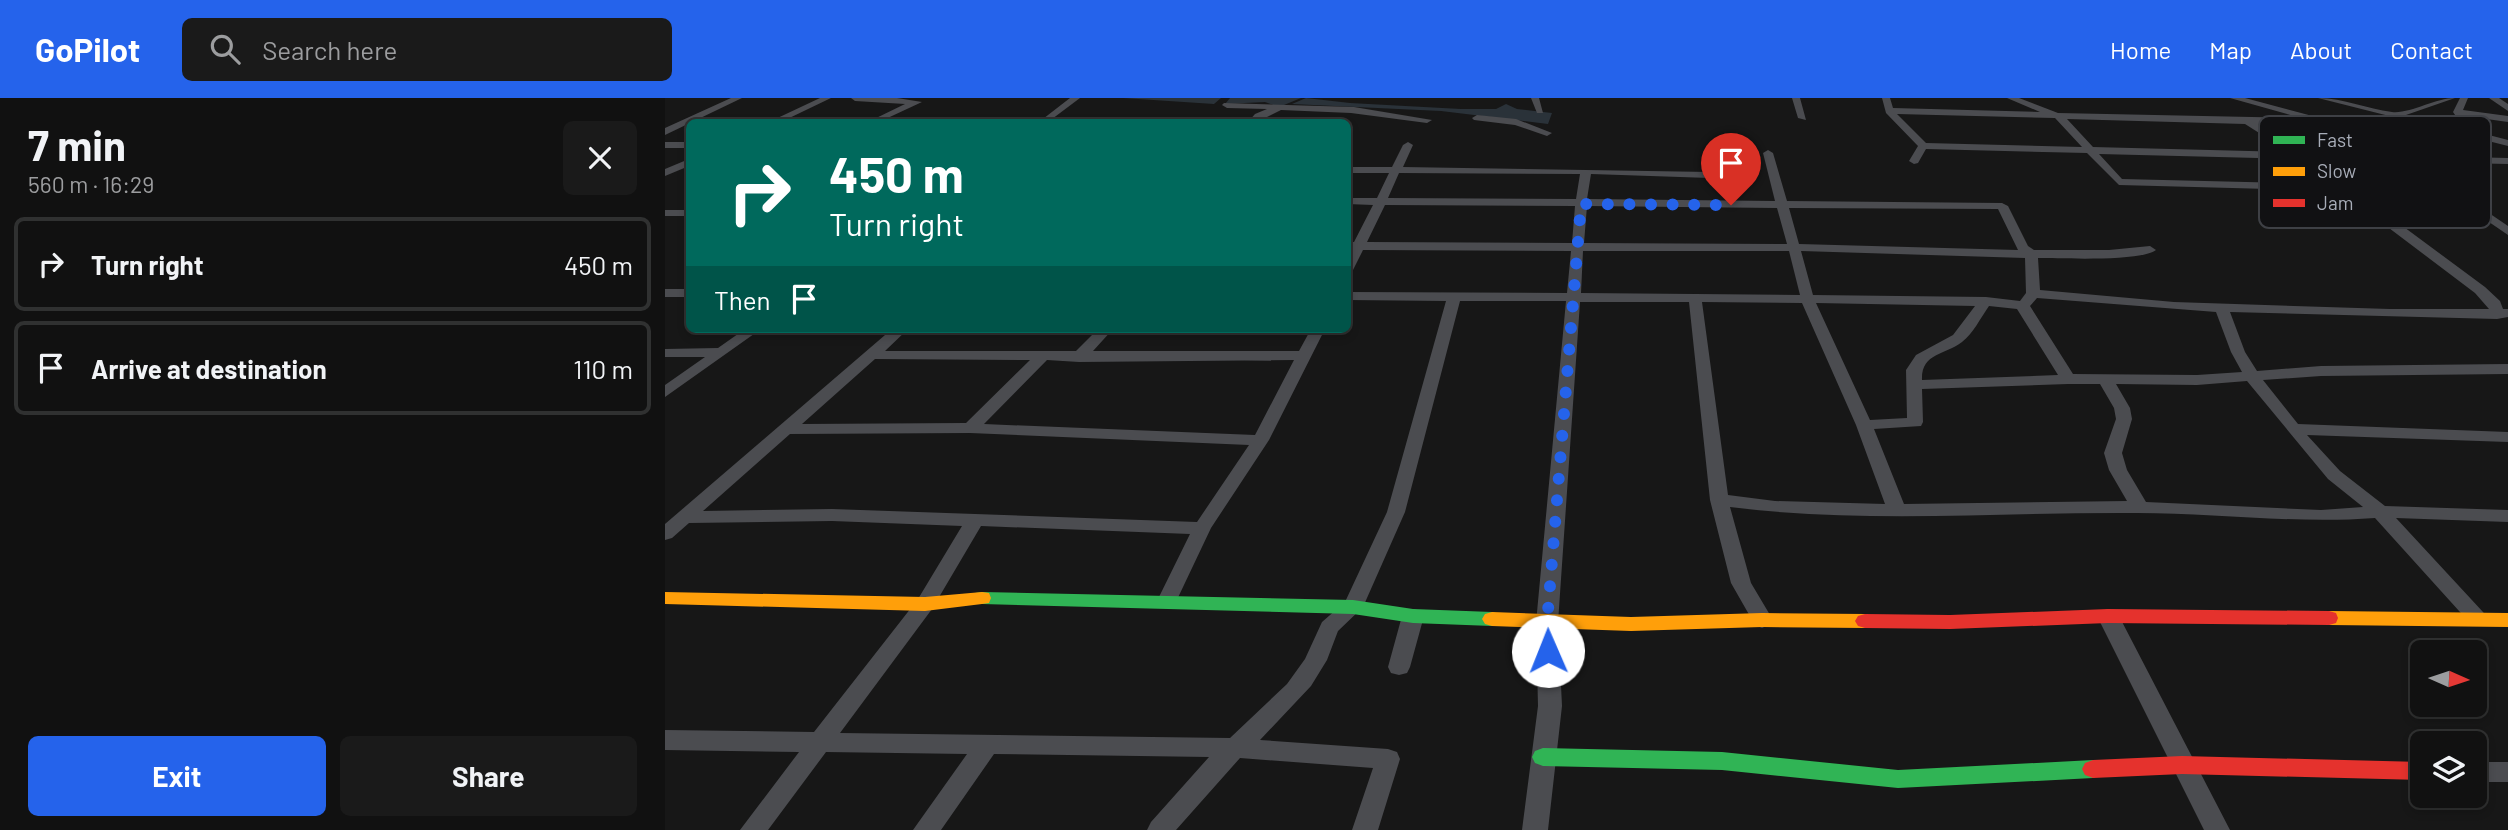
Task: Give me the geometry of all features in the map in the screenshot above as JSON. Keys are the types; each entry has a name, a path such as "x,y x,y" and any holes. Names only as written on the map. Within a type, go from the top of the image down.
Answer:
{"street":[{"path":"693,119 738,98"},
{"path":"781,119 822,100 840,98"},
{"path":"855,98 921,100"},
{"path":"1047,119 1076,98"},
{"path":"1255,119 1303,98"},
{"path":"1535,98 1540,111"},
{"path":"1796,98 1803,118"},
{"path":"1886,98 1889,111 1923,146 2259,156"},
{"path":"2011,98 2060,117 2119,182 2259,186"},
{"path":"2234,98 2303,116"},
{"path":"2322,98 2396,116 2451,98"},
{"path":"2458,112 2464,98"},
{"path":"2493,98 2508,108"},
{"path":"879,119 921,100"},
{"path":"1227,105 1354,110 1427,120"},
{"path":"1889,111 2259,121"},
{"path":"2458,112 2487,116"},
{"path":"2458,112 2461,116"},
{"path":"1476,118 1516,122 1547,133"},
{"path":"2247,121 2259,129"},
{"path":"665,132 686,122"},
{"path":"665,145 686,145"},
{"path":"1353,246 1381,201 1408,145"},
{"path":"1915,161 1923,146"},
{"path":"1768,153 1808,300 1864,425 1896,510"},
{"path":"665,173 686,163"},
{"path":"2491,164 2508,168"},
{"path":"1351,170 1586,171 1710,175"},
{"path":"1535,830 1550,706 1547,623 1581,204 1586,171"},
{"path":"1351,201 2002,206 2023,248 2031,254"},
{"path":"665,213 686,213"},
{"path":"2491,219 2508,231"},
{"path":"2397,228 2480,290 2503,314"},
{"path":"1353,246 1885,248 2031,254 2109,254 2150,250"},
{"path":"2031,254 2028,300 2068,379"},
{"path":"665,293 686,293"},
{"path":"1351,296 2028,300 2221,308 2503,314"},
{"path":"1160,830 1234,748 1308,674 1322,648 1329,625 1340,614 1353,607 1396,512 1454,297"},
{"path":"1695,299 1719,500 1741,583 1762,620"},
{"path":"1864,425 1915,422 1914,370 1923,355 1958,338 1975,320 1986,301"},
{"path":"2221,308 2238,352 2253,378 2293,429 2334,475 2380,512 2476,617"},
{"path":"665,391 748,333"},
{"path":"665,534 897,333"},
{"path":"1079,357 1102,333"},
{"path":"1167,601 1202,528 1261,440 1316,333"},
{"path":"665,353 721,352"},
{"path":"872,355 1305,356"},
{"path":"970,428 1042,356"},
{"path":"1914,384 2068,379 2253,378 2321,371 2508,369"},
{"path":"2106,380 2122,408 2124,419 2113,453 2118,470 2140,507"},
{"path":"788,429 970,428 1261,440"},
{"path":"2293,429 2508,438"},
{"path":"1719,500 1775,507 1896,510 2140,507 2321,516 2380,512 2508,516"},
{"path":"686,516 832,515 1202,528"},
{"path":"753,830 925,604 975,520"},
{"path":"665,598 925,604 978,598 1167,601 1248,606 1353,607 1413,616 1547,623 1631,624 1762,620 1950,622 2108,616 2476,617 2508,620"},
{"path":"1399,667 1413,616"},
{"path":"2108,616 2217,830"},
{"path":"665,740 1234,748 1388,759 1366,830"},
{"path":"926,830 987,745"},
{"path":"1543,757 1722,761 1898,779 2182,765 2410,771"},
{"path":"2487,772 2508,772"}],"shaded area":[{"path":"1123,98 1221,98 1214,104"},
{"path":"1230,98 1301,98 1276,106 1265,102 1225,104"},
{"path":"1306,98 1461,109 1496,109 1506,104 1517,109 1552,113 1548,124 1441,111 1292,104"}],"traffic: fast":[{"path":"982,598 1353,607 1413,616 1492,619"},
{"path":"1543,757 1722,761 1898,779 2093,769"}],"traffic: slow":[{"path":"665,598 925,604 982,598"},
{"path":"2329,618 2508,620"},
{"path":"1492,619 1631,624 1762,620 1865,621"}],"traffic: jam":[{"path":"1865,621 1950,622 2108,616 2329,618"},
{"path":"2093,769 2182,765 2410,771"}],"route":[{"path":"1548,651 1547,623 1581,204 1731,205"}]}
